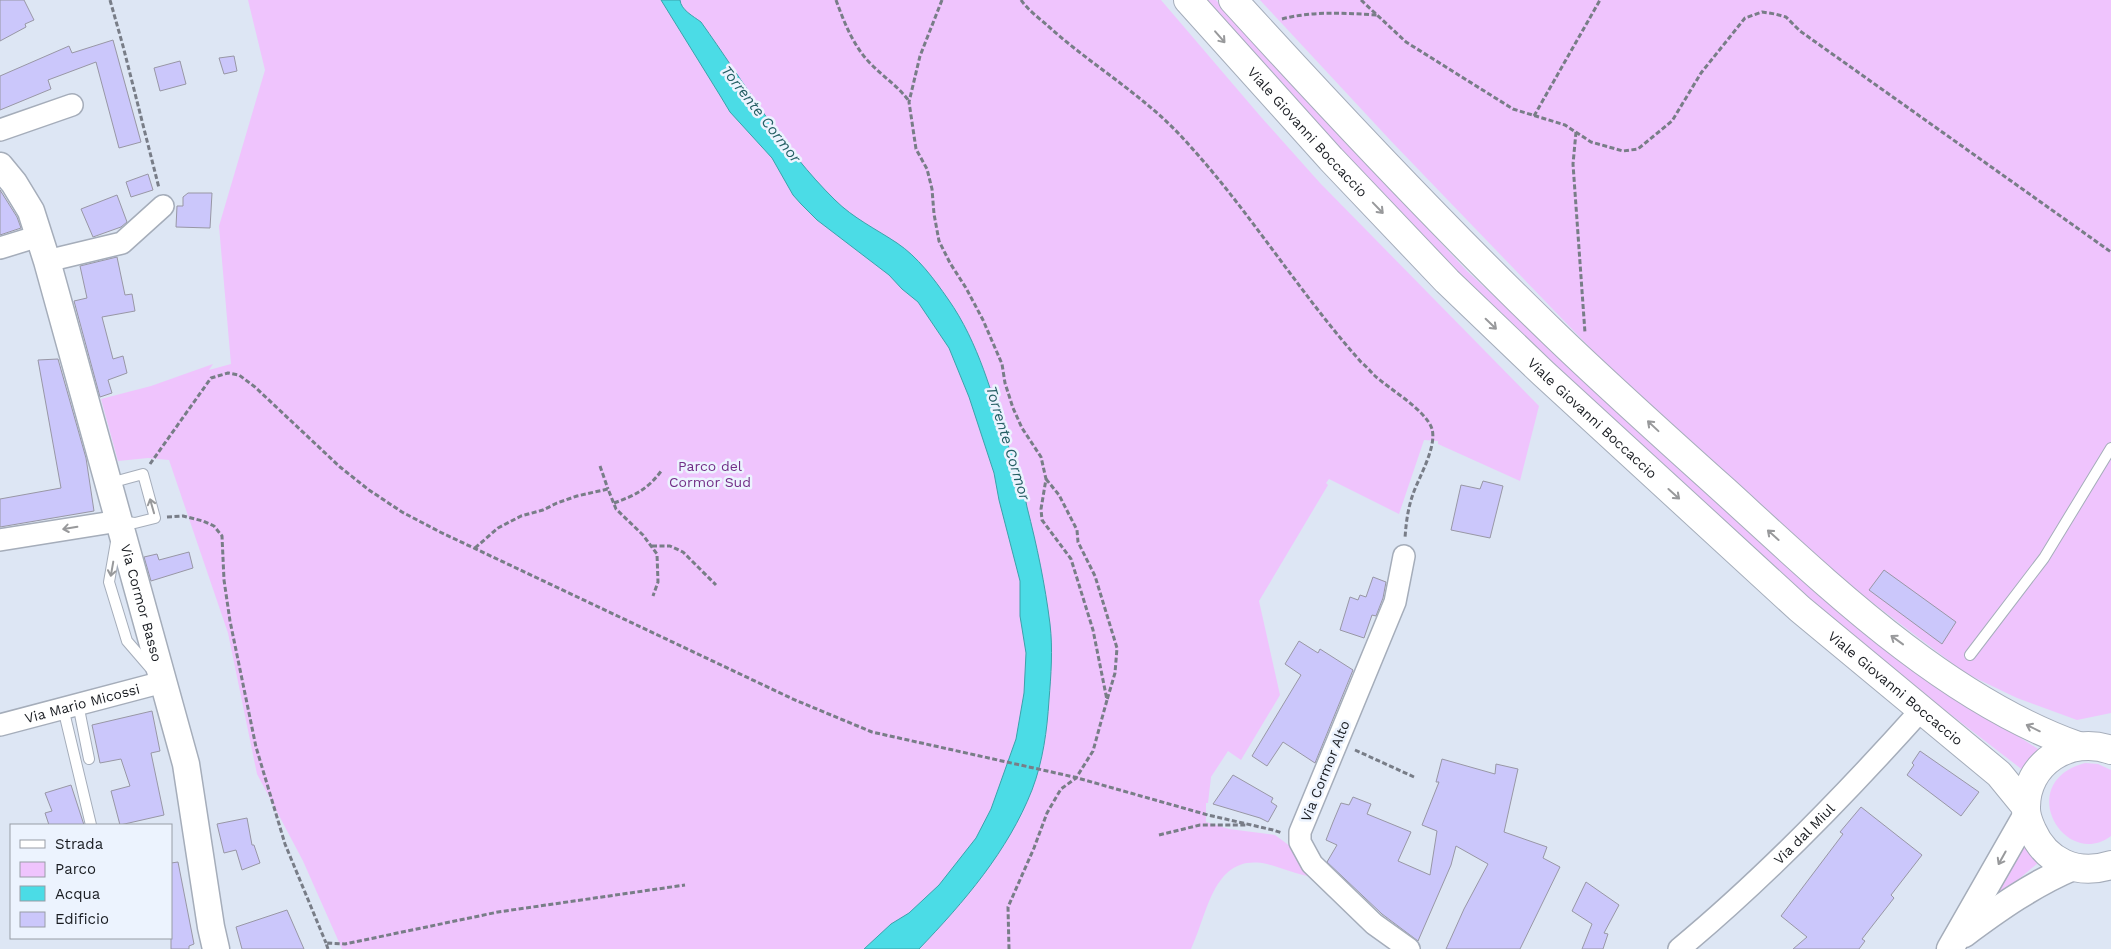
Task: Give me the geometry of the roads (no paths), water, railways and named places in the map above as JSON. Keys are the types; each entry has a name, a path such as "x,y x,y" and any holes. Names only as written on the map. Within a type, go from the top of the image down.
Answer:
{"main road":[{"name":"Viale Giovanni Boccaccio","path":"1188,0 1331,159 1474,307 1550,380 1800,609 1999,774 2026,811 2039,844 2054,858 2073,867"},
{"path":"1233,0 1406,185 1479,259 1588,365 1826,584 1950,679 2014,719 2047,735 2098,743"},
{"path":"2026,811 2028,792 2039,769 2055,754 2098,743"},
{"path":"2073,867 2107,868"}],"street":[{"path":"0,130 72,104"},
{"name":"Via Cormor Basso","path":"0,166 23,196 31,211 47,261 109,484 186,764 210,927 216,949"},
{"path":"47,261 122,243 164,206"},
{"path":"0,248 39,236"},
{"path":"0,540 118,521"},
{"name":"Via Cormor Alto","path":"1404,556 1395,602 1303,822 1300,842 1312,864 1374,924 1408,949"},
{"name":"Via Mario Micossi","path":"0,725 163,682"},
{"name":"Via dal Miul","path":"1678,949 1793,845 1865,772 1922,709"},
{"path":"1954,944 2026,811"},
{"path":"1954,944 2023,892 2051,876 2073,867"}],"lane":[{"path":"1970,655 2044,558 2111,448"},
{"path":"109,484 143,474 155,518 135,523 118,521"},
{"path":"70,706 89,759"},
{"path":"70,706 91,824"}],"water":[{"name":"Torrente Cormor","path":"661,0 680,0 685,10 701,22 781,137 835,200 857,218 905,249 919,262 937,284 959,316 976,351 1020,475 1040,565 1051,633 1050,691 1042,757 1032,790 1011,834 998,855 968,894 919,949 864,949 891,924 909,913 939,885 976,838 991,809 1016,739 1024,693 1026,653 1020,616 1020,581 994,473 969,397 949,348 918,302 889,275 817,220 793,195 772,158 730,112"}],"park label":[{"name":"Parco del Cormor Sud","path":"710,474"}]}
